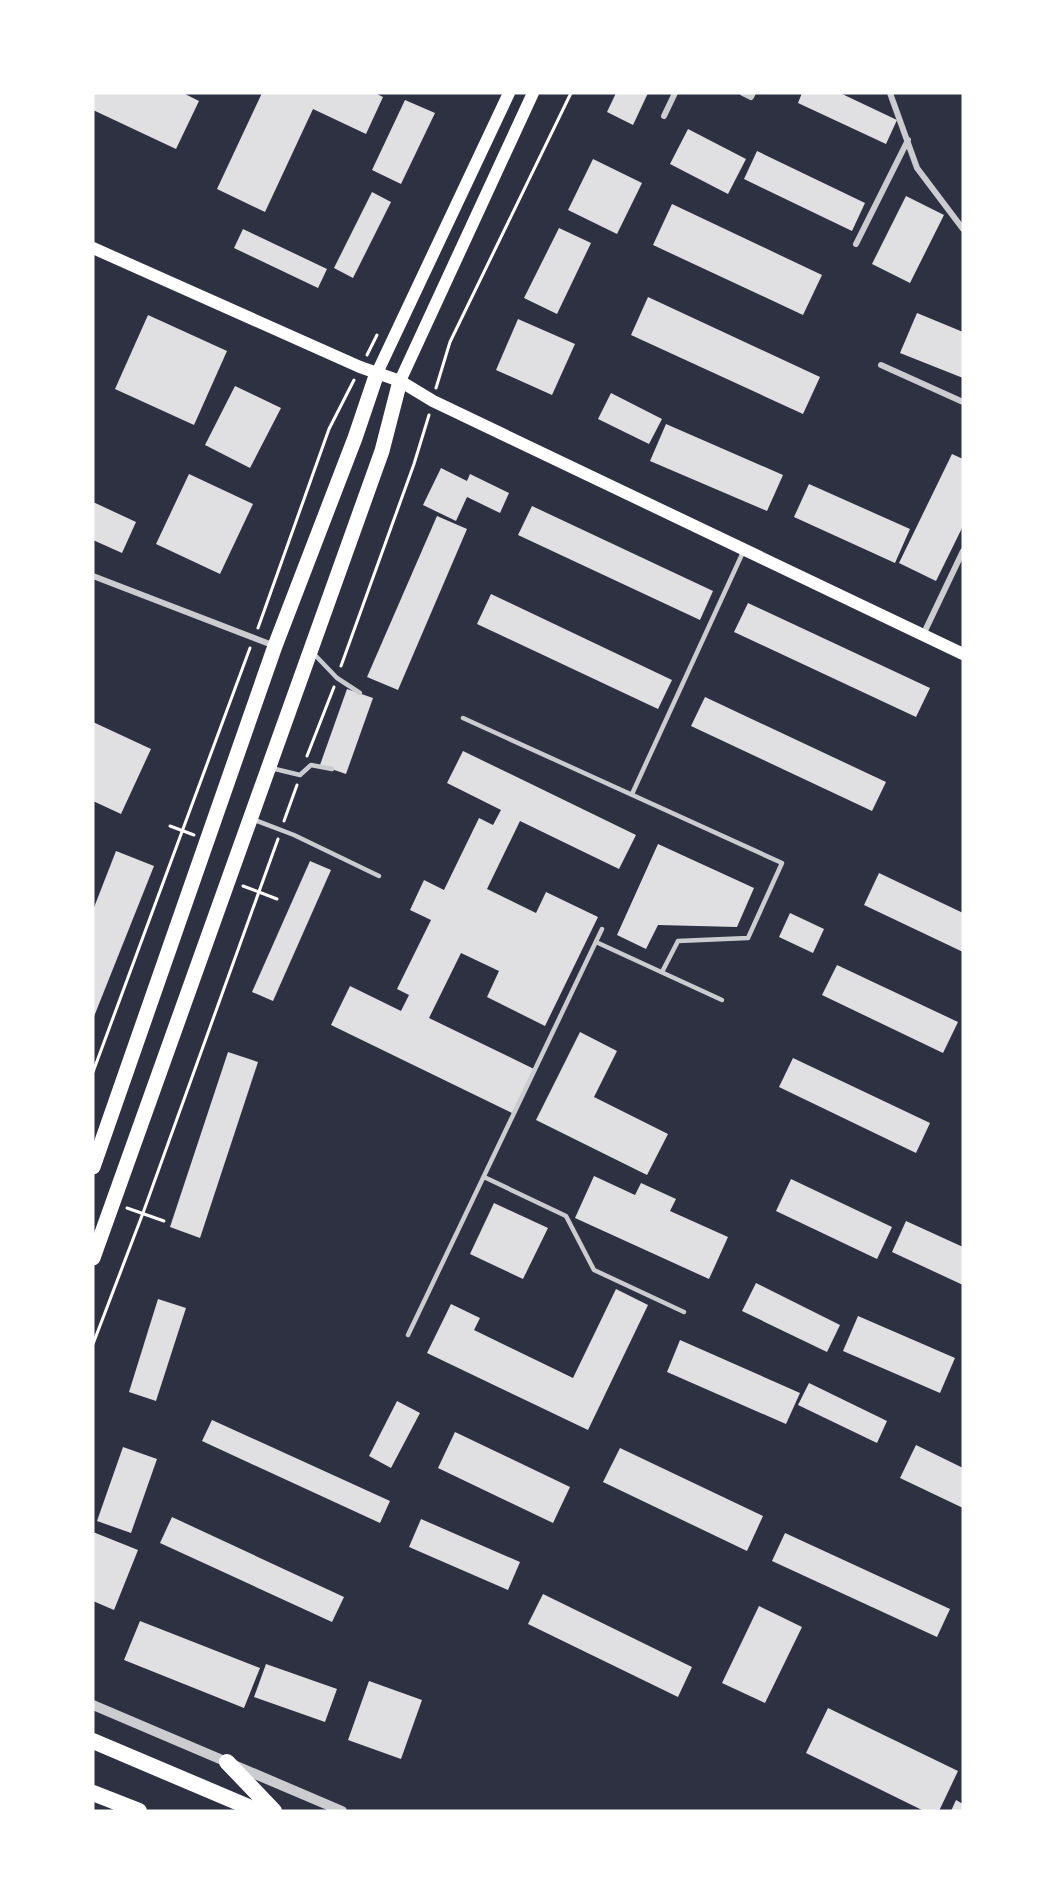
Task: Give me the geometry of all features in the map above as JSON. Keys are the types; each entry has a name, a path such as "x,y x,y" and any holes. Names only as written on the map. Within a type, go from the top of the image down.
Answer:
{"highway":[{"path":"93,1741 258,1811"},
{"path":"227,1762 274,1811"},
{"path":"93,1793 139,1811"}],"main road":[{"path":"93,1167 275,646 351,449 377,373 509,93"},
{"path":"93,1258 271,768 382,451 400,381 533,93"},
{"path":"93,248 377,373 400,381 433,401 963,654"}],"street":[{"path":"664,116 675,93"},
{"path":"743,93 751,97 753,93"},
{"path":"890,93 917,168 963,229"},
{"path":"856,244 908,140"},
{"path":"881,365 963,402"},
{"path":"922,635 963,551"},
{"path":"93,576 275,646"},
{"path":"93,1705 342,1811"}],"lane":[{"path":"632,794 744,550"},
{"path":"311,651 337,678 360,693"},
{"path":"463,718 782,863 748,938 678,941 662,972"},
{"path":"271,768 300,775 311,765 332,769"},
{"path":"252,819 380,876"},
{"path":"408,1335 602,929"},
{"path":"597,942 722,1000"},
{"path":"484,1178 566,1216 594,1270 684,1312"}],"path":[{"path":"93,1344 127,1257 414,465 450,342 571,93"}],"building":[{"path":"93,93 183,93 199,101 176,149 93,110"},
{"path":"262,93 375,93 383,97 366,134 313,109 265,212 217,189"},
{"path":"616,93 648,93 633,125 607,112"},
{"path":"802,93 840,93 897,120 886,144 798,103"},
{"path":"405,100 435,113 401,184 372,170"},
{"path":"688,129 746,159 728,194 670,164"},
{"path":"757,151 865,203 852,231 744,179"},
{"path":"593,159 642,183 617,234 568,210"},
{"path":"372,192 391,202 353,278 334,268"},
{"path":"906,196 944,215 910,283 872,264"},
{"path":"672,204 822,275 803,315 653,245"},
{"path":"559,228 591,243 557,314 524,298"},
{"path":"243,229 327,269 318,288 234,248"},
{"path":"648,297 820,377 803,414 631,335"},
{"path":"917,313 963,332 963,378 900,353"},
{"path":"148,315 227,351 194,425 115,389"},
{"path":"518,319 575,344 552,395 496,370"},
{"path":"235,386 281,408 250,468 205,445"},
{"path":"611,393 662,419 649,444 598,419"},
{"path":"666,424 783,475 767,511 650,461"},
{"path":"952,454 963,459 963,526 936,581 899,563"},
{"path":"441,468 467,481 470,474 509,493 500,513 467,497 456,521 423,505"},
{"path":"189,474 253,504 220,574 156,544"},
{"path":"809,484 910,529 895,563 794,517"},
{"path":"93,502 136,522 122,553 93,540"},
{"path":"532,506 713,591 700,620 518,535"},
{"path":"437,516 467,529 398,690 367,677"},
{"path":"491,594 672,680 658,709 477,624"},
{"path":"748,603 930,688 916,717 734,632"},
{"path":"347,689 373,698 346,774 320,765"},
{"path":"705,697 886,782 872,811 691,726"},
{"path":"93,722 151,749 121,814 93,801"},
{"path":"463,751 636,835 619,869 520,821 487,889 536,913 546,892 598,917 545,1026 487,997 499,971 461,953 429,1018 534,1069 512,1113 331,1025 350,986 401,1011 409,995 397,989 431,920 410,910 424,880 444,890 479,818 493,825 501,810 447,783"},
{"path":"658,844 754,888 737,927 658,925 646,949 617,935"},
{"path":"116,851 154,866 93,1019 93,910"},
{"path":"310,861 331,870 273,1001 252,992"},
{"path":"879,873 963,913 963,952 864,905"},
{"path":"790,913 824,929 813,953 779,937"},
{"path":"837,965 958,1022 943,1053 822,995"},
{"path":"580,1032 617,1051 594,1097 668,1134 647,1175 536,1120"},
{"path":"228,1052 258,1062 200,1238 170,1227"},
{"path":"793,1058 930,1123 916,1153 779,1087"},
{"path":"594,1176 635,1195 641,1183 676,1199 670,1211 728,1237 709,1279 575,1218"},
{"path":"791,1179 892,1227 877,1259 776,1211"},
{"path":"494,1203 548,1228 523,1279 470,1254"},
{"path":"906,1221 963,1247 963,1285 892,1252"},
{"path":"756,1283 840,1325 827,1352 742,1311"},
{"path":"616,1289 648,1305 588,1430 427,1353 451,1304 480,1318 474,1330 573,1378"},
{"path":"158,1299 186,1308 156,1401 129,1392"},
{"path":"858,1316 955,1358 940,1393 843,1351"},
{"path":"680,1340 800,1393 786,1424 667,1372"},
{"path":"809,1383 887,1421 877,1443 798,1405"},
{"path":"397,1401 420,1413 391,1468 369,1456"},
{"path":"212,1420 390,1501 380,1523 202,1441"},
{"path":"455,1432 570,1487 553,1523 438,1468"},
{"path":"916,1445 963,1468 963,1508 900,1478"},
{"path":"123,1447 157,1459 131,1533 97,1521"},
{"path":"620,1448 763,1516 747,1551 603,1482"},
{"path":"172,1517 344,1597 332,1622 160,1543"},
{"path":"421,1519 520,1562 508,1590 409,1547"},
{"path":"93,1532 138,1550 114,1610 93,1601"},
{"path":"785,1533 950,1609 937,1637 772,1561"},
{"path":"543,1594 692,1667 678,1697 528,1624"},
{"path":"759,1606 802,1627 765,1703 722,1683"},
{"path":"140,1621 260,1668 244,1708 124,1660"},
{"path":"266,1664 337,1689 325,1722 254,1697"},
{"path":"369,1681 422,1700 401,1759 348,1740"},
{"path":"828,1708 958,1771 939,1811 924,1811 806,1753"},
{"path":"956,1800 963,1804 963,1811 951,1811"}]}
